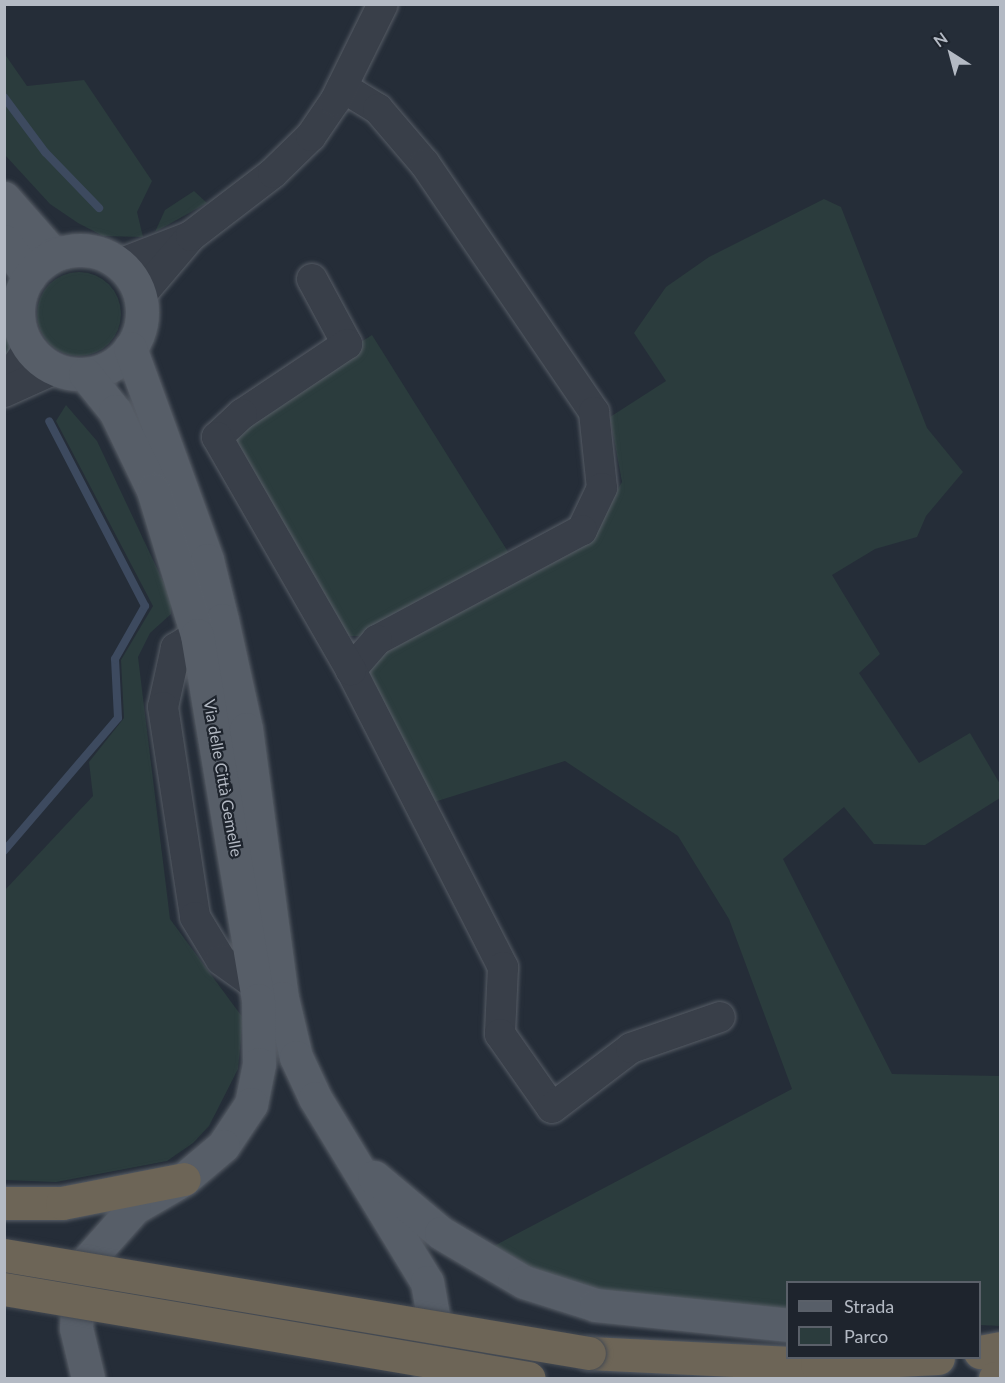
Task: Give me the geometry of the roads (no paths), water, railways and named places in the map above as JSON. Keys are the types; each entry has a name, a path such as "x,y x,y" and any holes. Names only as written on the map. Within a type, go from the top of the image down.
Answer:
{"highway":[{"path":"4,1203 62,1203 184,1179"},
{"path":"4,1255 589,1353 817,1364 918,1359"},
{"path":"4,1289 529,1378"},
{"path":"981,1352 1000,1348"},
{"path":"995,1378 1000,1378"}],"main road":[{"path":"4,198 53,254 64,252 96,252 119,264 140,296 141,328 130,348 112,366 70,372 29,348 17,312 29,278 64,252"},
{"path":"4,241 29,278"},
{"name":"Via delle Città Gemelle","path":"130,348 207,560 222,620 246,729 282,998 296,1057 349,1157 432,1295 437,1351 430,1378"},
{"name":"Via delle Città Gemelle","path":"70,372 115,411 153,490 197,635 256,985 259,1064 250,1104 223,1146 184,1179 134,1208 88,1260 79,1279 76,1328 88,1378"},
{"path":"349,1157 441,1233 524,1282 596,1305 786,1325"},
{"path":"981,1339 1000,1341"}],"street":[{"path":"140,296 191,236 273,174 311,136 342,87 383,4"},
{"path":"342,87 378,109 425,164 594,412 602,488 582,530 377,640 351,670"},
{"path":"119,264 191,236"},
{"path":"312,279 347,344 242,414 217,437 351,670 503,967 500,1034 552,1108 631,1048 720,1017"},
{"path":"4,384 29,348"},
{"path":"4,392 70,372"},
{"path":"197,635 176,648 163,707 195,917 221,960 256,985"}],"waterway":[{"path":"4,97 45,152 99,208"},
{"path":"4,851 118,718 115,659 145,606 49,421"}]}
